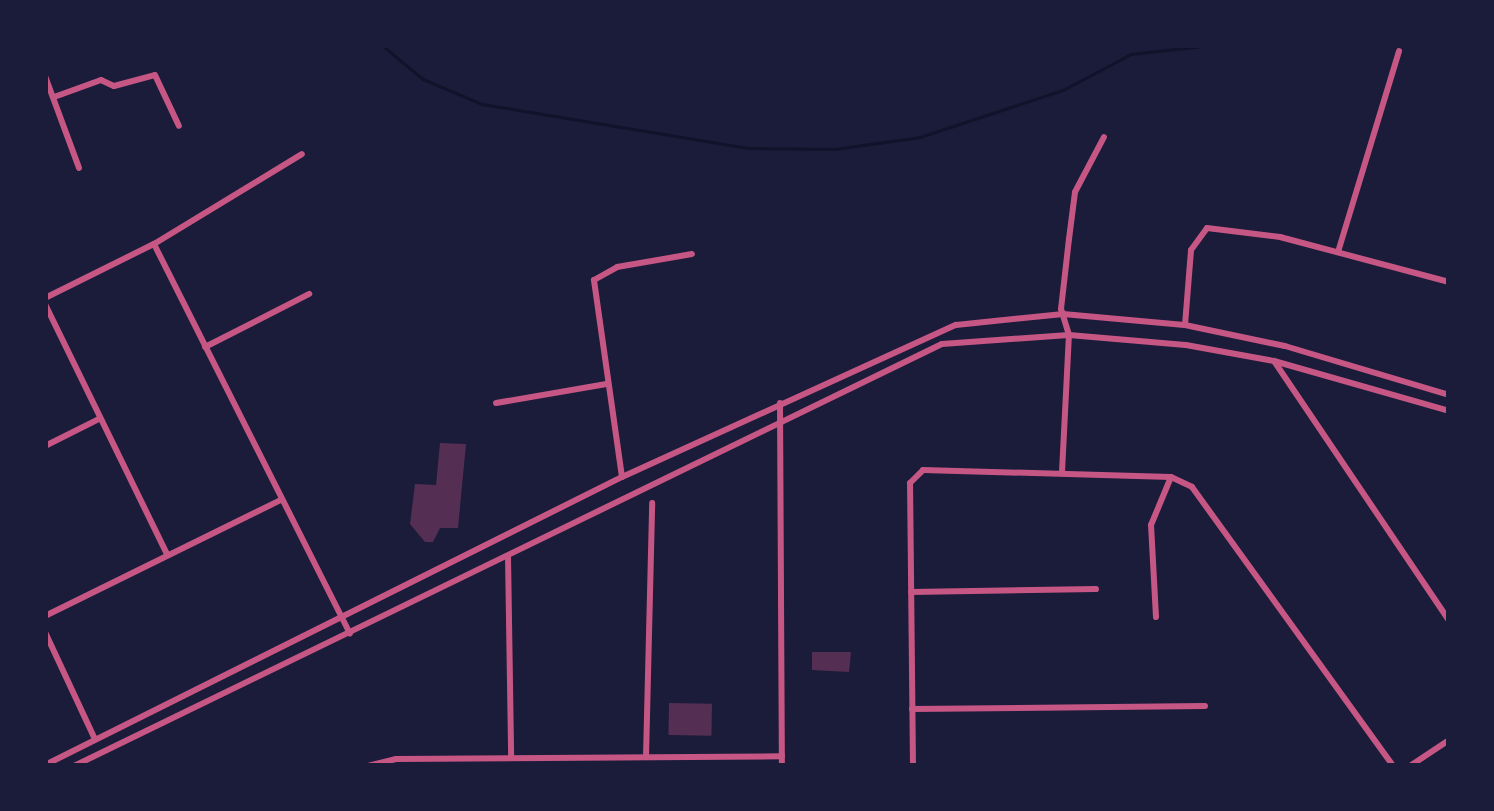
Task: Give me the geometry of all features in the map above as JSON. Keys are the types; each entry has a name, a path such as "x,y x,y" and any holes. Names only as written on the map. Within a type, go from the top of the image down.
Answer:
{"street":[{"path":"1338,252 1399,51"},
{"path":"45,76 79,168"},
{"path":"54,98 101,80 114,86 155,76 180,126"},
{"path":"1062,472 1068,334 1063,314 1075,192 1104,137"},
{"path":"168,554 99,420 45,301 154,244 302,154"},
{"path":"1185,325 1191,250 1200,232 1218,228 1338,252 1449,282"},
{"path":"154,244 350,634"},
{"path":"622,477 594,280 617,268 692,254"},
{"path":"205,348 309,294"},
{"path":"45,764 622,477 956,325 1063,314 1185,325 1275,344 1449,395"},
{"path":"74,766 942,344 1068,334 1186,345 1274,361 1449,411"},
{"path":"1275,344 1274,361 1449,620"},
{"path":"496,404 606,384"},
{"path":"780,403 782,766"},
{"path":"45,446 99,420"},
{"path":"912,766 910,483 916,472 1062,472 1171,477 1202,494 1393,766"},
{"path":"1156,618 1151,525 1171,477"},
{"path":"45,616 281,500"},
{"path":"646,757 652,503"},
{"path":"508,556 511,758"},
{"path":"911,592 1096,589"},
{"path":"45,632 95,739"},
{"path":"912,708 1204,706"},
{"path":"1410,766 1449,740"},
{"path":"368,766 511,758 637,762 646,757 782,756"}],"building":[{"path":"440,443 466,444 458,528 440,528 433,542 425,542 410,524 415,484 436,485"},
{"path":"812,652 851,652 849,672 812,670"},
{"path":"669,703 712,704 711,736 668,735"}],"waterway":[{"path":"382,45 423,79 482,104 749,148 835,149 920,137 1063,90 1131,54 1212,45"}]}
